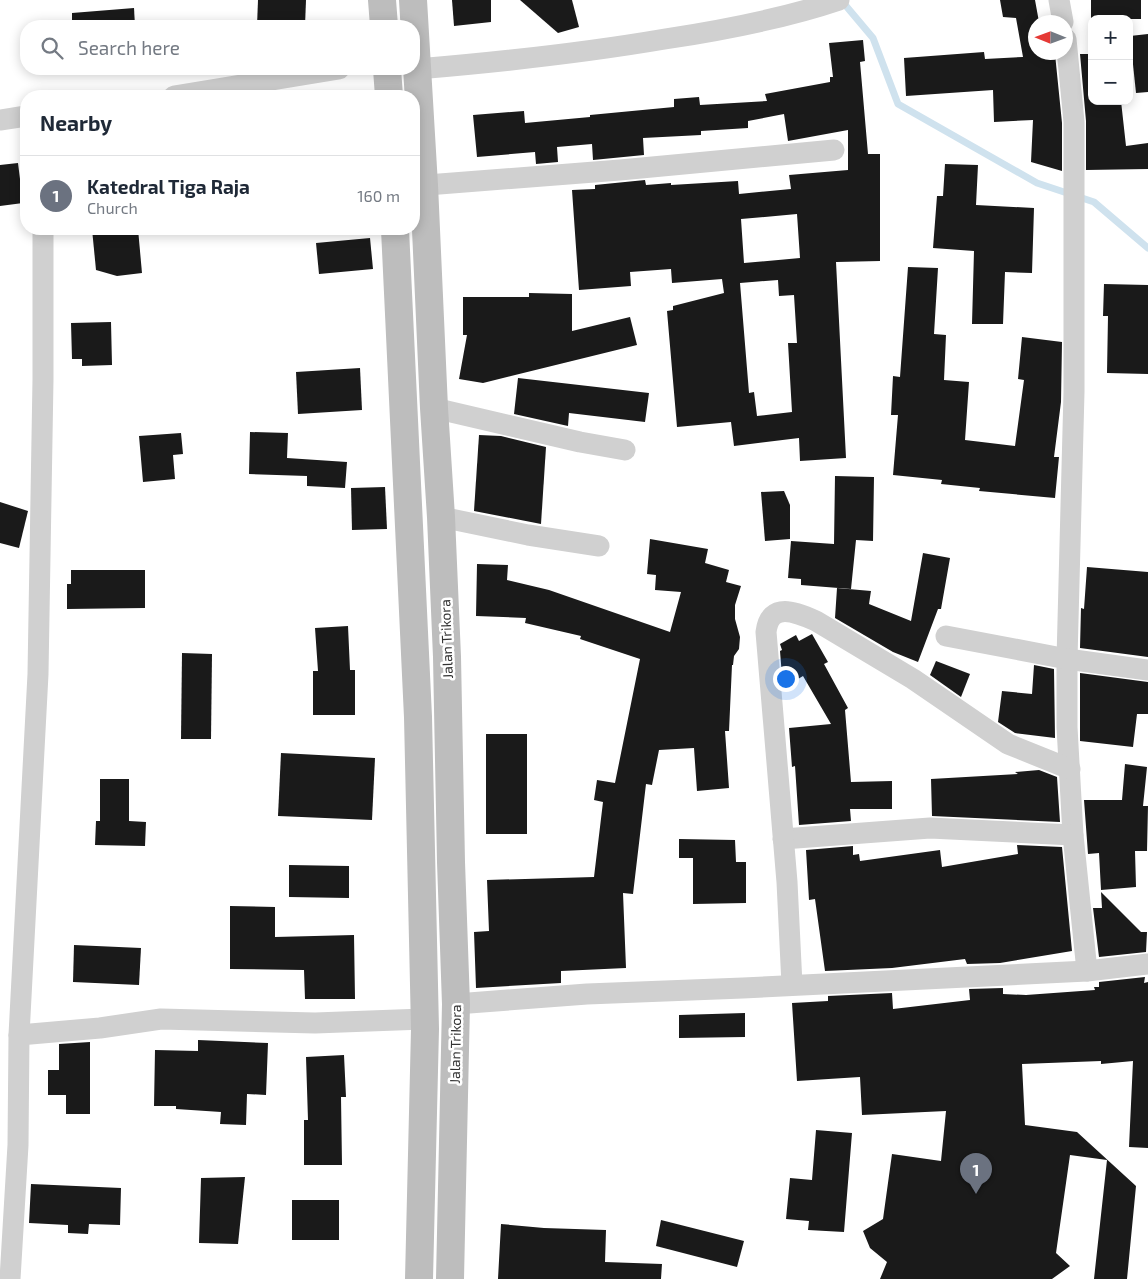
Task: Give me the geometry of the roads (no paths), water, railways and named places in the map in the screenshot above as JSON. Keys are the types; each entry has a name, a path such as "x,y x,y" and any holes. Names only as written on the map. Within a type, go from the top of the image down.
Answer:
{"main road":[{"path":"382,0 384,20"},
{"name":"Jalan Trikora","path":"413,0 414,20"},
{"path":"387,75 389,90"},
{"name":"Jalan Trikora","path":"417,75 417,90"},
{"name":"Jalan Trikora","path":"420,200 441,517 448,657 451,862 456,1004 450,1279"},
{"path":"395,235 418,718 424,1019 419,1279"}],"street":[{"path":"420,69 546,57 648,42 778,18 839,0"},
{"path":"1060,0 1062,15"},
{"path":"1068,60 1074,122 1074,392 1067,726 1073,835 1087,970"},
{"path":"211,90 302,75"},
{"path":"0,120 20,117"},
{"path":"420,185 834,150"},
{"path":"10,1279 18,1145 13,1039 38,674 44,352 43,235"},
{"path":"434,408 580,442 625,450"},
{"path":"441,517 528,535 599,546"},
{"path":"792,984 787,882 766,632 767,622 775,614 788,611 799,613 816,621 913,679 1008,744 1070,769"},
{"path":"946,636 1067,659 1148,670"},
{"path":"783,839 930,828 1073,835"},
{"path":"456,1004 587,994 1087,970 1148,964"},
{"path":"13,1039 161,1019 315,1023 424,1019"}],"waterway":[{"path":"841,0 873,38 898,104 1037,183 1094,202 1148,248"}],"place":[{"name":"Katedral Tiga Raja","path":"976,1194"}]}
